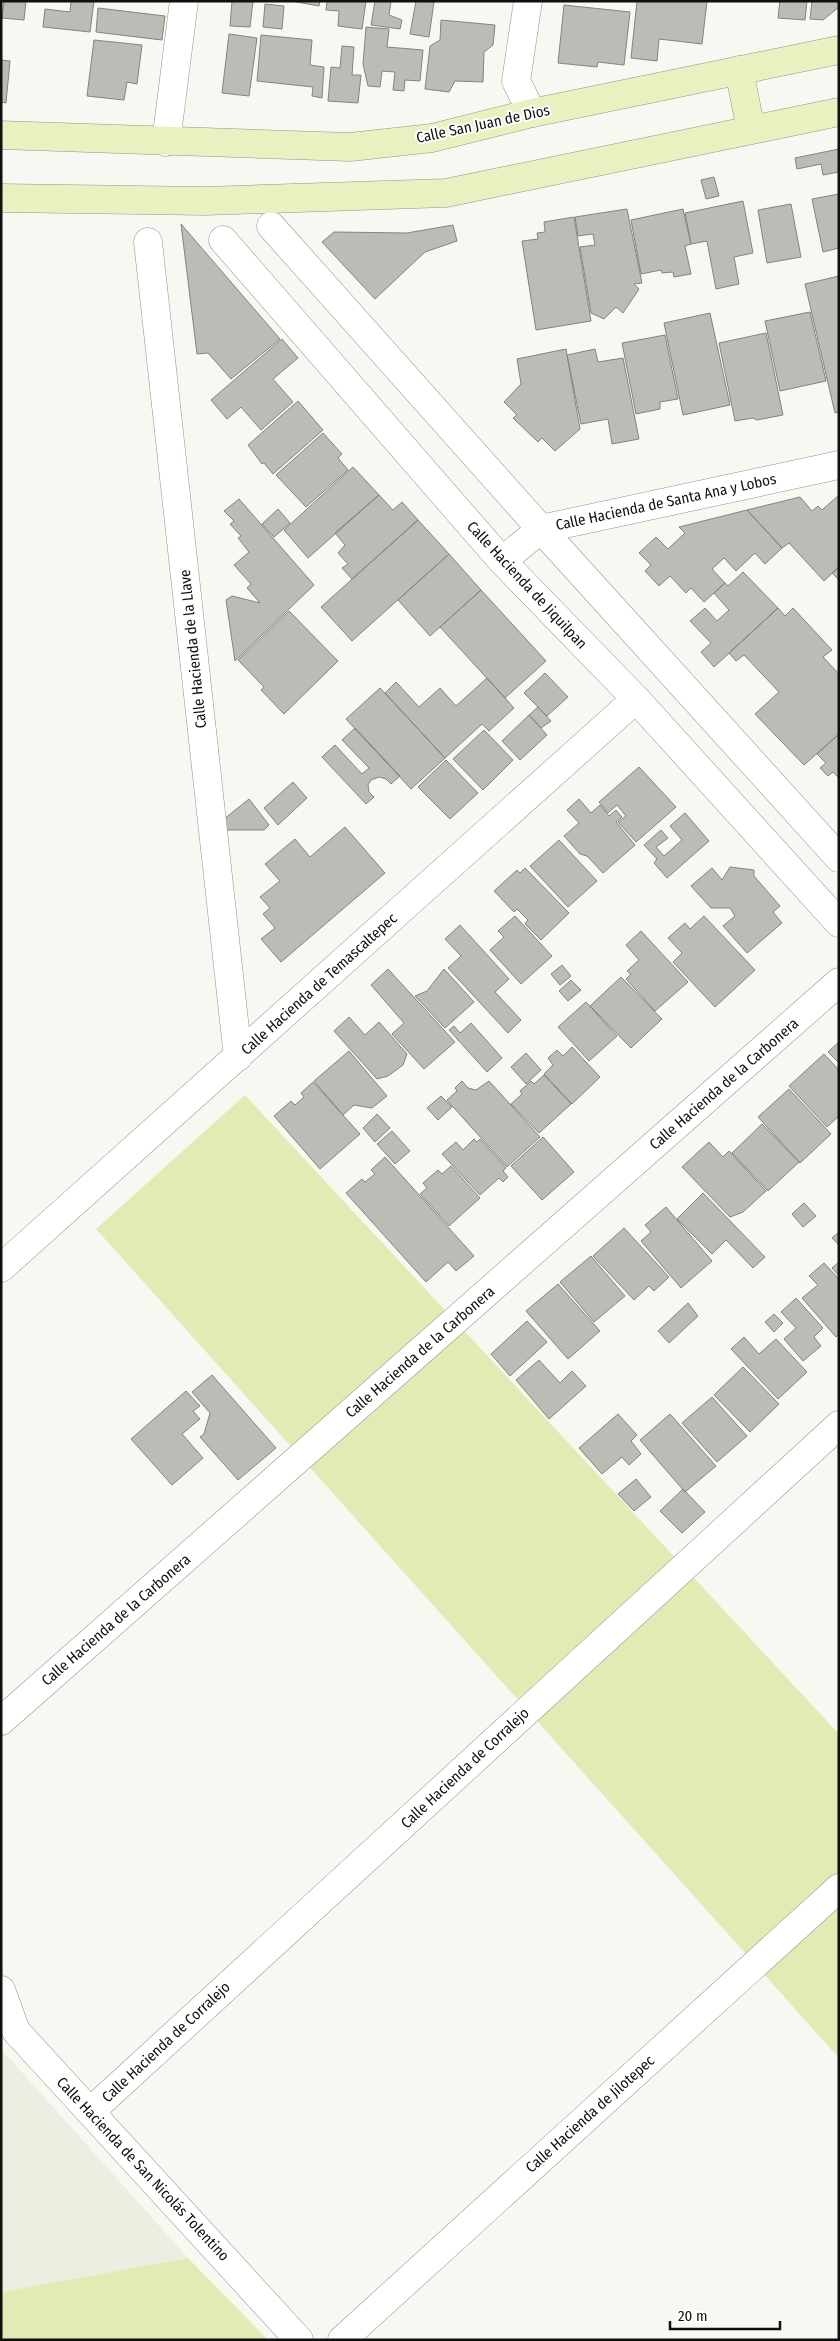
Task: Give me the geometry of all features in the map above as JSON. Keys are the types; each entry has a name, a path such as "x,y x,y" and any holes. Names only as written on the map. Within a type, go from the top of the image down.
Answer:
{"street":[{"path":"166,142 184,1"},
{"path":"528,1 516,81 532,114"},
{"name":"Calle San Juan de Dios","path":"1,135 350,147 432,138 532,114 839,50"},
{"path":"739,70 751,130"},
{"path":"1,198 205,201 446,193 839,112"},
{"path":"271,226 541,529 839,858"},
{"name":"Calle Hacienda de Jiquilpan","path":"223,240 502,561 636,699 839,923"},
{"name":"Calle Hacienda de la Llave","path":"148,242 238,1057"},
{"name":"Calle Hacienda de Santa Ana y Lobos","path":"502,561 541,529 839,465"},
{"name":"Calle Hacienda de Temascaltepec","path":"1,1268 636,699"},
{"name":"Calle Hacienda de la Carbonera","path":"1,1721 839,982"},
{"name":"Calle Hacienda de Corralejo","path":"90,2112 839,1425"},
{"name":"Calle Hacienda de Jilotepec","path":"342,2340 839,1888"},
{"name":"Calle Hacienda de San Nicolás Tolentino","path":"1,1990 16,2030 300,2340"}],"shaded area":[{"path":"1,2049 188,2258 1,2292"}],"green space":[{"path":"245,1095 839,1734 839,2058 96,1229"},
{"path":"188,2258 268,2340 1,2340 1,2292"}],"building":[{"path":"4,1 26,1 24,20 2,18"},
{"path":"71,1 94,1 90,32 43,27 45,9 70,12"},
{"path":"232,1 253,1 250,27 230,26"},
{"path":"291,1 320,1 319,6"},
{"path":"327,1 366,1 362,29 338,26 339,11 326,10"},
{"path":"375,1 391,1 389,15 402,20 400,29 371,25"},
{"path":"416,1 434,2 429,37 410,34"},
{"path":"637,1 707,1 702,44 659,39 657,61 631,58"},
{"path":"780,1 807,1 805,20 778,18"},
{"path":"812,1 839,1 839,7 823,20 810,19"},
{"path":"265,4 284,6 282,29 263,27"},
{"path":"564,5 630,12 624,65 598,62 597,67 558,63"},
{"path":"98,8 165,16 162,40 96,32"},
{"path":"441,20 495,25 493,45 484,52 483,82 455,81 449,92 425,89 430,46 440,40"},
{"path":"366,27 389,29 387,47 423,50 420,81 405,80 404,91 393,90 395,72 382,71 380,87 368,86 363,64"},
{"path":"229,34 257,38 249,96 222,93"},
{"path":"261,35 312,40 310,65 324,67 322,98 312,96 313,87 257,81"},
{"path":"94,40 142,45 137,84 127,82 124,100 87,96"},
{"path":"342,46 354,47 352,75 361,75 358,103 328,101 331,67 340,68"},
{"path":"1,60 10,61 6,103 1,102"},
{"path":"839,149 839,172 823,175 821,164 797,169 795,158"},
{"path":"714,177 719,196 706,199 701,180"},
{"path":"839,194 839,248 823,252 812,199"},
{"path":"743,201 753,253 734,257 739,284 716,289 707,241 691,244 685,213"},
{"path":"791,204 801,257 767,263 758,210"},
{"path":"627,209 642,283 634,284 639,289 623,313 616,307 604,319 591,313 580,247 595,245 593,234 578,236 575,217"},
{"path":"683,209 691,244 685,246 691,274 674,277 673,272 662,273 661,270 641,274 631,220"},
{"path":"574,217 591,321 536,330 522,241 538,239 537,233 545,232 544,222"},
{"path":"181,224 280,339 231,379 208,353 197,354"},
{"path":"453,225 457,241 425,252 375,299 322,242 334,232 407,233"},
{"path":"839,276 839,412 835,413 805,284"},
{"path":"810,312 826,381 780,391 765,321"},
{"path":"710,313 730,405 683,415 664,323"},
{"path":"766,333 783,415 757,420 753,418 735,421 719,343"},
{"path":"665,335 678,399 660,402 660,409 636,414 622,343"},
{"path":"282,339 298,358 273,379 293,402 261,430 241,407 227,419 211,400"},
{"path":"566,349 580,429 555,451 542,438 538,442 513,418 517,415 504,402 521,384 517,359"},
{"path":"595,349 598,362 623,358 639,439 612,444 608,419 581,424 567,355"},
{"path":"298,401 323,430 273,474 264,463 262,464 248,445"},
{"path":"323,433 342,454 338,458 348,470 306,507 276,475"},
{"path":"353,467 379,495 308,558 284,530"},
{"path":"379,495 393,510 402,502 418,520 352,579 342,568 348,564 338,553 345,545 335,533"},
{"path":"839,495 839,567 824,581 789,543 782,548 747,510 800,497 812,511 818,506 822,510"},
{"path":"239,499 314,585 235,661 226,600 232,596 260,603 247,588 251,584 234,565 249,552 238,538 241,536 230,524 234,521 224,511"},
{"path":"278,509 290,523 274,537 262,524"},
{"path":"747,510 782,548 765,564 755,553 736,571 724,558 712,569 725,583 704,602 691,588 686,593 670,576 659,586 645,571 651,565 639,553 656,537 668,549 685,533 679,527"},
{"path":"418,520 449,554 352,641 321,607"},
{"path":"449,554 481,590 430,636 398,600"},
{"path":"839,567 839,580 832,573"},
{"path":"743,572 778,608 714,667 701,652 711,643 690,621 705,608 717,621 729,610 714,593 725,583 728,586"},
{"path":"481,590 546,661 505,698 440,627"},
{"path":"778,608 785,616 793,608 832,650 823,657 839,674 839,734 804,765 755,714 779,692 744,655 736,661 729,653"},
{"path":"289,611 338,661 284,714 261,690 264,687 238,660"},
{"path":"545,673 568,697 547,716 524,693"},
{"path":"487,678 514,708 489,731 482,724 445,758 385,693 396,682 419,707 440,688 456,706"},
{"path":"380,688 445,758 411,789 346,719"},
{"path":"538,707 551,721 541,728 529,715"},
{"path":"529,715 547,735 520,760 502,741"},
{"path":"355,728 400,776 391,784 386,779 379,777 371,780 368,785 369,792 374,797 366,804 322,757 335,745 362,774 369,768 342,740"},
{"path":"484,730 513,760 483,790 453,759"},
{"path":"839,734 839,778 833,772 828,776 820,768 826,763 817,754"},
{"path":"446,760 478,793 450,819 418,787"},
{"path":"639,767 676,807 636,842 618,822 626,816 617,805 608,813 599,802"},
{"path":"293,782 307,798 278,825 264,808"},
{"path":"249,799 269,825 264,830 226,830 219,823"},
{"path":"579,799 591,813 600,805 609,816 616,810 622,817 616,822 635,845 603,873 587,856 580,854 564,836 579,823 567,810"},
{"path":"685,813 709,841 667,878 654,863 657,859 644,845 661,830 668,838 656,847 664,856 682,840 670,826"},
{"path":"345,827 385,873 281,962 261,939 275,928 263,914 270,908 260,897 280,881 265,864 295,839 310,857"},
{"path":"559,840 597,881 568,907 530,866"},
{"path":"730,867 754,870 754,876 780,906 773,912 782,923 747,953 723,926 735,916 730,908 711,908 691,886 712,868 722,880"},
{"path":"525,868 569,913 541,940 525,924 528,920 517,909 514,912 494,891 517,870 520,873"},
{"path":"515,916 552,956 521,984 490,950 504,937 498,931"},
{"path":"704,916 755,970 715,1007 673,962 682,953 668,938 685,923 690,929"},
{"path":"460,925 509,979 495,992 521,1020 508,1033 448,968 461,956 445,939"},
{"path":"641,931 688,982 655,1011 626,979 631,974 627,971 639,960 626,945"},
{"path":"562,965 571,976 560,985 551,974"},
{"path":"388,969 455,1042 424,1069 392,1034 404,1023 371,985"},
{"path":"444,969 474,1002 445,1028 415,996 427,991"},
{"path":"621,977 662,1019 631,1048 590,1006"},
{"path":"571,980 581,990 568,1001 559,991"},
{"path":"586,1002 617,1036 589,1061 558,1027"},
{"path":"349,1017 365,1035 379,1022 407,1054 403,1065 388,1076 377,1079 334,1031"},
{"path":"471,1023 502,1058 487,1072 449,1030 454,1026 460,1033"},
{"path":"839,1042 839,1063 828,1052"},
{"path":"572,1047 600,1077 572,1104 544,1074 553,1065 548,1058 557,1050 563,1056"},
{"path":"349,1051 387,1096 372,1108 354,1105 343,1115 314,1081"},
{"path":"526,1053 541,1070 526,1084 511,1067"},
{"path":"824,1054 839,1070 839,1116 827,1127 789,1086"},
{"path":"544,1075 571,1104 539,1133 511,1104 522,1094 520,1091 531,1081 534,1084"},
{"path":"462,1081 468,1088 476,1090 489,1081 540,1137 507,1167 447,1100 457,1091 455,1088"},
{"path":"313,1082 360,1134 320,1169 274,1116 291,1101 295,1105 304,1097 301,1093"},
{"path":"789,1089 831,1134 800,1163 758,1117"},
{"path":"441,1096 452,1107 438,1120 427,1108"},
{"path":"377,1114 390,1128 375,1142 363,1128"},
{"path":"762,1124 799,1162 768,1191 732,1153"},
{"path":"392,1131 410,1151 395,1164 377,1144"},
{"path":"543,1137 574,1172 542,1200 511,1166"},
{"path":"474,1139 477,1142 480,1139 506,1168 503,1171 508,1177 503,1182 499,1178 480,1195 442,1154 456,1142 463,1150"},
{"path":"709,1142 723,1157 729,1151 766,1191 743,1212 730,1217 682,1167"},
{"path":"385,1157 474,1256 456,1271 448,1262 426,1282 346,1193 362,1179 365,1182 375,1174 371,1170"},
{"path":"451,1166 480,1198 449,1226 420,1194 427,1188 423,1183 438,1170 442,1174"},
{"path":"703,1193 765,1257 753,1268 726,1240 712,1254 677,1219"},
{"path":"804,1203 816,1216 803,1227 792,1214"},
{"path":"666,1207 712,1261 681,1288 641,1241 651,1232 645,1225"},
{"path":"624,1228 669,1277 654,1291 649,1286 634,1300 593,1256"},
{"path":"839,1232 839,1245 832,1238"},
{"path":"591,1256 625,1296 594,1322 560,1282"},
{"path":"839,1262 839,1276 832,1268"},
{"path":"824,1263 839,1279 839,1334 836,1337 802,1298 818,1285 809,1276"},
{"path":"558,1284 600,1331 568,1359 526,1311"},
{"path":"796,1298 823,1328 814,1337 821,1346 803,1361 784,1339 796,1328 781,1312"},
{"path":"688,1303 698,1316 669,1343 658,1331"},
{"path":"774,1314 783,1323 774,1332 765,1322"},
{"path":"527,1321 547,1342 510,1376 491,1354"},
{"path":"744,1337 759,1354 776,1339 807,1372 778,1399 731,1349"},
{"path":"539,1360 560,1383 572,1371 586,1386 549,1419 516,1380"},
{"path":"743,1367 779,1404 750,1432 714,1395"},
{"path":"212,1375 276,1448 238,1480 200,1437 204,1434 210,1413 192,1392"},
{"path":"186,1391 200,1406 193,1411 200,1419 182,1434 203,1458 172,1485 131,1439"},
{"path":"712,1397 747,1436 717,1462 682,1423"},
{"path":"618,1414 637,1435 631,1441 641,1454 629,1465 622,1457 602,1474 579,1448"},
{"path":"670,1414 716,1466 685,1492 640,1440"},
{"path":"636,1479 651,1497 634,1511 618,1494"},
{"path":"683,1489 705,1512 682,1533 660,1511"}]}
